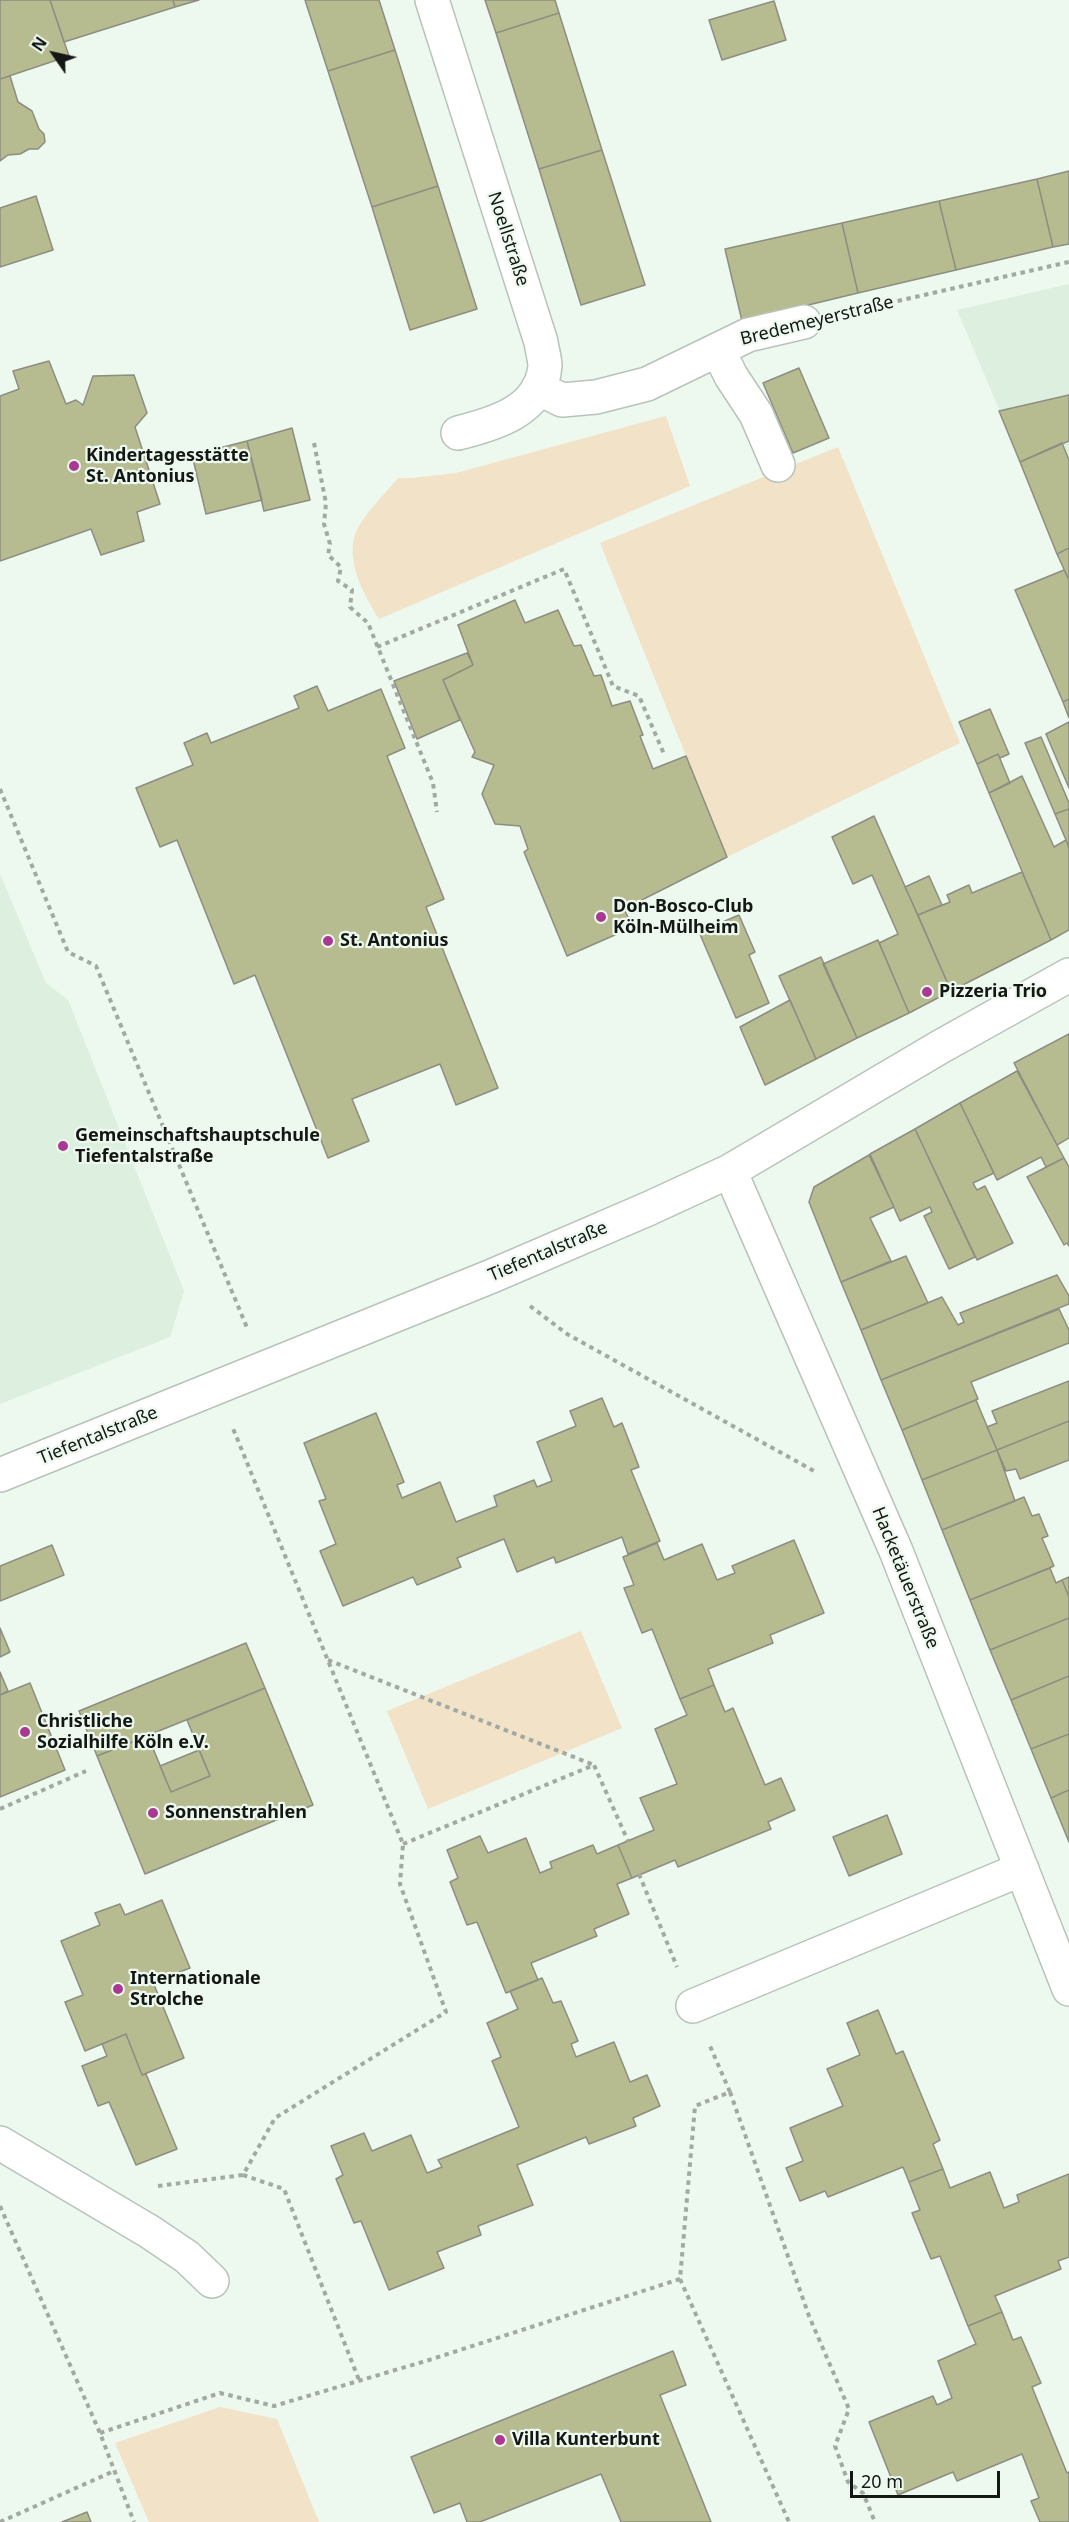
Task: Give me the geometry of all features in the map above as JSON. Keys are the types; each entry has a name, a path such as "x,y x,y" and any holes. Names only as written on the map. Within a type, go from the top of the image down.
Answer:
{"street":[{"name":"Noellstraße","path":"432,0 541,342 545,366 538,388 522,409 495,424 458,433"},
{"name":"Bredemeyerstraße","path":"538,388 562,400 596,397 647,384 748,335 804,322"},
{"path":"718,350 731,376 756,414 778,465"},
{"name":"Tiefentalstraße","path":"0,1475 492,1276 730,1171 940,1047 1069,975"},
{"name":"Hacketäuerstraße","path":"730,1171 896,1551 1069,1989"},
{"path":"693,2006 1022,1869"},
{"path":"0,2143 187,2257 212,2281"}],"path":[{"name":"Bredemeyerstraße","path":"804,322 1069,262"},
{"path":"314,443 326,503 324,524 330,543 328,555 341,567 338,581 352,590 350,607 368,623 433,783 437,812"},
{"path":"377,647 564,569 613,686 639,696 664,754"},
{"path":"0,789 68,952 96,966 264,1369"},
{"path":"492,1276 567,1334 796,1463 871,1496"},
{"path":"217,1389 403,1844 400,1884 446,2012 275,2118 243,2175"},
{"path":"328,1660 594,1765 628,1841"},
{"path":"403,1844 594,1765"},
{"path":"0,1809 87,1771"},
{"path":"730,2092 809,2316 849,2409 835,2446 848,2482 863,2493 875,2522"},
{"path":"695,2106 680,2279 789,2522"},
{"path":"149,2187 243,2175 284,2189 359,2380"},
{"path":"0,2206 100,2433 134,2522"},
{"path":"100,2433 220,2393 274,2406 680,2279"},
{"path":"0,2522 114,2471"}],"shaded area":[{"path":"1069,284 1069,574 957,310"},
{"path":"666,416 690,486 379,619 357,574 354,562 354,537 372,508 398,478 456,473"},
{"path":"838,447 960,743 727,857 600,543"},
{"name":"Gemeinschaftshauptschule Tiefentalstraße","path":"0,874 46,983 68,1000 184,1291 170,1337 0,1404"},
{"path":"581,1631 622,1728 428,1809 387,1711"},
{"path":"220,2407 277,2419 319,2522 149,2522 115,2443"}],"building":[{"path":"0,0 50,0 69,56 0,79"},
{"path":"50,0 173,0 175,7 64,42"},
{"path":"173,0 199,0 175,7"},
{"path":"305,0 379,0 395,50 328,71"},
{"path":"485,0 555,0 559,13 496,33"},
{"path":"774,1 786,40 722,60 709,20"},
{"path":"559,13 602,150 539,169 496,33"},
{"path":"395,50 438,186 372,207 328,71"},
{"path":"10,76 18,102 32,111 39,129 44,134 45,142 38,149 8,155 0,161 0,79"},
{"path":"602,150 645,285 581,305 539,169"},
{"path":"1069,171 1069,244 1053,247 1037,179"},
{"path":"1037,179 1053,247 956,270 939,201"},
{"path":"438,186 477,309 410,330 372,207"},
{"path":"36,196 53,250 0,267 0,208"},
{"path":"939,201 956,270 858,293 842,223"},
{"path":"842,223 858,293 742,321 725,249"},
{"name":"Kindertagesstätte St. Antonius","path":"49,361 66,404 76,400 83,405 93,376 134,375 147,413 135,427 160,504 137,512 144,541 101,555 91,529 0,561 0,396 19,389 13,371"},
{"path":"799,368 829,438 793,453 763,383"},
{"path":"1069,395 1069,441 1020,462 999,411"},
{"path":"292,428 310,500 264,511 247,441"},
{"path":"247,441 262,500 206,514 192,455"},
{"path":"1062,443 1069,460 1069,548 1057,554 1020,462"},
{"path":"1069,548 1069,580 1057,554"},
{"path":"1064,570 1069,580 1069,699 1063,702 1015,590"},
{"path":"515,600 525,623 558,610 574,646 581,645 594,676 601,675 612,706 630,701 653,769 686,756 727,857 624,909 633,927 567,956 524,852 528,849 520,826 495,824 482,794 494,765 472,757 475,752 443,680 473,665 458,625"},
{"path":"467,653 473,665 443,680 460,720 417,739 394,681"},
{"name":"St. Antonius","path":"317,686 328,711 381,689 405,748 387,756 444,899 426,907 498,1088 456,1105 440,1064 352,1099 369,1141 328,1158 255,975 234,984 177,840 160,847 136,788 193,765 184,743 207,733 211,743 299,708 294,696"},
{"path":"1069,699 1069,718 1063,702"},
{"path":"990,709 1009,754 1000,758 998,754 977,764 959,722"},
{"path":"1069,722 1069,788 1046,734"},
{"path":"1041,737 1069,803 1069,809 1055,814 1025,743"},
{"path":"998,754 1010,783 989,793 977,764"},
{"path":"1022,776 1054,847 1066,840 1069,848 1069,930 1051,940 989,793"},
{"path":"1069,809 1069,847 1055,814"},
{"path":"874,816 951,991 909,1013 879,943 898,934 872,875 853,884 832,837"},
{"path":"1022,872 1051,940 951,991 918,915 950,902 947,895 969,885 972,893"},
{"path":"929,876 942,905 918,915 905,887"},
{"path":"739,915 755,952 749,955 769,1003 736,1018 699,932"},
{"path":"878,940 909,1013 857,1038 823,964"},
{"path":"821,957 857,1038 816,1059 779,976"},
{"path":"790,1000 816,1059 765,1085 740,1027"},
{"path":"1069,1034 1069,1138 1057,1145 1014,1063"},
{"path":"1017,1071 1064,1158 1046,1167 1041,1157 997,1180 960,1103"},
{"path":"960,1103 994,1173 973,1183 977,1190 985,1186 1013,1243 977,1260 915,1129"},
{"path":"915,1129 975,1257 949,1269 924,1216 932,1212 930,1207 900,1221 870,1154"},
{"path":"869,1155 894,1207 870,1218 891,1261 841,1282 809,1202 814,1187"},
{"path":"1064,1158 1069,1167 1069,1246 1067,1243 1064,1245 1027,1177"},
{"path":"906,1256 928,1303 861,1330 841,1282"},
{"path":"1057,1275 1069,1296 1069,1304 881,1380 861,1330 942,1297 958,1325 964,1322 960,1313"},
{"path":"1059,1309 1069,1330 1069,1343 971,1382 978,1399 902,1430 881,1380"},
{"path":"1069,1381 1069,1421 997,1450 987,1427 997,1423 992,1411"},
{"path":"602,1398 614,1427 622,1423 639,1467 631,1470 660,1541 628,1554 622,1537 556,1563 554,1557 517,1572 504,1539 457,1558 461,1567 417,1585 413,1577 343,1606 320,1551 336,1544 319,1501 326,1499 304,1443 376,1413 404,1482 397,1485 402,1498 440,1482 456,1522 497,1506 494,1496 534,1480 537,1487 552,1481 537,1442 576,1426 570,1411"},
{"path":"976,1400 997,1450 922,1480 902,1430"},
{"path":"1069,1421 1069,1460 1020,1479 1016,1469 1006,1471 997,1450"},
{"path":"997,1450 1015,1501 942,1530 922,1480"},
{"path":"1024,1497 1032,1516 1039,1514 1048,1536 1042,1538 1054,1566 970,1600 942,1530"},
{"path":"794,1540 824,1613 770,1635 773,1643 708,1669 714,1685 680,1699 652,1629 642,1633 624,1588 634,1585 623,1557 657,1543 664,1560 702,1544 717,1580 735,1573 732,1566"},
{"path":"52,1545 64,1575 0,1601 0,1566"},
{"path":"1050,1568 1056,1583 1062,1580 1069,1597 1069,1618 990,1650 970,1600"},
{"path":"1069,1577 1069,1597 1062,1580"},
{"path":"1069,1618 1069,1676 1011,1700 990,1650"},
{"path":"0,1628 10,1652 0,1657"},
{"path":"246,1643 265,1688 97,1756 79,1711"},
{"path":"0,1672 8,1691 0,1695"},
{"path":"1069,1676 1069,1734 1031,1749 1011,1700"},
{"name":"Christliche Sozialhilfe Köln e.V.","path":"30,1683 65,1770 0,1797 0,1695"},
{"path":"714,1685 725,1712 733,1708 765,1785 781,1778 795,1810 768,1822 771,1829 678,1867 675,1860 632,1878 618,1845 654,1830 640,1798 677,1784 655,1729 687,1715 680,1699"},
{"path":"265,1688 313,1805 145,1874 97,1756 148,1736 171,1792 210,1776 187,1720"},
{"path":"1069,1734 1069,1790 1051,1798 1031,1749"},
{"path":"199,1750 210,1776 171,1792 160,1766"},
{"path":"1069,1790 1069,1842 1051,1798"},
{"path":"887,1815 902,1854 849,1876 833,1837"},
{"path":"480,1836 488,1853 526,1838 540,1873 552,1868 550,1862 593,1845 597,1854 618,1845 632,1878 617,1884 629,1914 594,1929 597,1936 531,1963 538,1980 506,1993 477,1922 467,1925 450,1882 458,1878 447,1850"},
{"name":"Internationale Strolche","path":"162,1900 190,1968 153,1982 184,2058 142,2075 126,2034 85,2051 65,2002 83,1995 61,1941 100,1925 95,1913 120,1904 125,1915"},
{"path":"542,1978 553,2003 561,2001 578,2041 571,2044 576,2057 614,2042 630,2082 647,2075 660,2106 633,2118 636,2126 589,2144 586,2137 517,2165 533,2205 478,2226 481,2235 437,2252 444,2268 389,2290 361,2221 354,2223 336,2179 343,2175 331,2146 364,2133 372,2151 411,2135 427,2173 442,2167 438,2160 519,2127 492,2061 501,2057 487,2023 518,2009 510,1991"},
{"path":"878,2010 896,2054 903,2051 940,2140 933,2144 943,2169 909,2182 903,2167 828,2197 825,2191 800,2201 786,2168 803,2161 790,2128 843,2106 827,2069 860,2055 847,2023"},
{"path":"126,2034 142,2075 146,2074 177,2149 136,2165 109,2102 98,2106 82,2066 107,2056 102,2044"},
{"path":"943,2169 950,2188 990,2172 1004,2208 1019,2202 1017,2195 1069,2174 1069,2257 1058,2261 1061,2269 995,2296 1002,2312 968,2326 940,2256 931,2259 912,2213 920,2210 909,2182"},
{"path":"1002,2312 1013,2340 1021,2337 1041,2383 1032,2387 1067,2473 1069,2472 1069,2522 1040,2522 1031,2501 1039,2498 1022,2454 957,2481 953,2472 898,2495 869,2422 933,2396 937,2405 952,2398 938,2361 976,2344 968,2326"},
{"path":"673,2351 686,2385 660,2395 711,2522 621,2522 601,2474 480,2522 467,2522 460,2503 434,2513 411,2457"},
{"path":"87,2512 91,2522 62,2522"}],"place":[{"name":"Kindertagesstätte St. Antonius","path":"74,466"},
{"name":"Don-Bosco-Club Köln-Mülheim","path":"601,917"},
{"name":"St. Antonius","path":"328,941"},
{"name":"Pizzeria Trio","path":"927,992"},
{"name":"Gemeinschaftshauptschule Tiefentalstraße","path":"63,1146"},
{"name":"Christliche Sozialhilfe Köln e.V.","path":"25,1732"},
{"name":"Sonnenstrahlen","path":"153,1813"},
{"name":"Internationale Strolche","path":"118,1989"},
{"name":"Villa Kunterbunt","path":"500,2440"}]}
